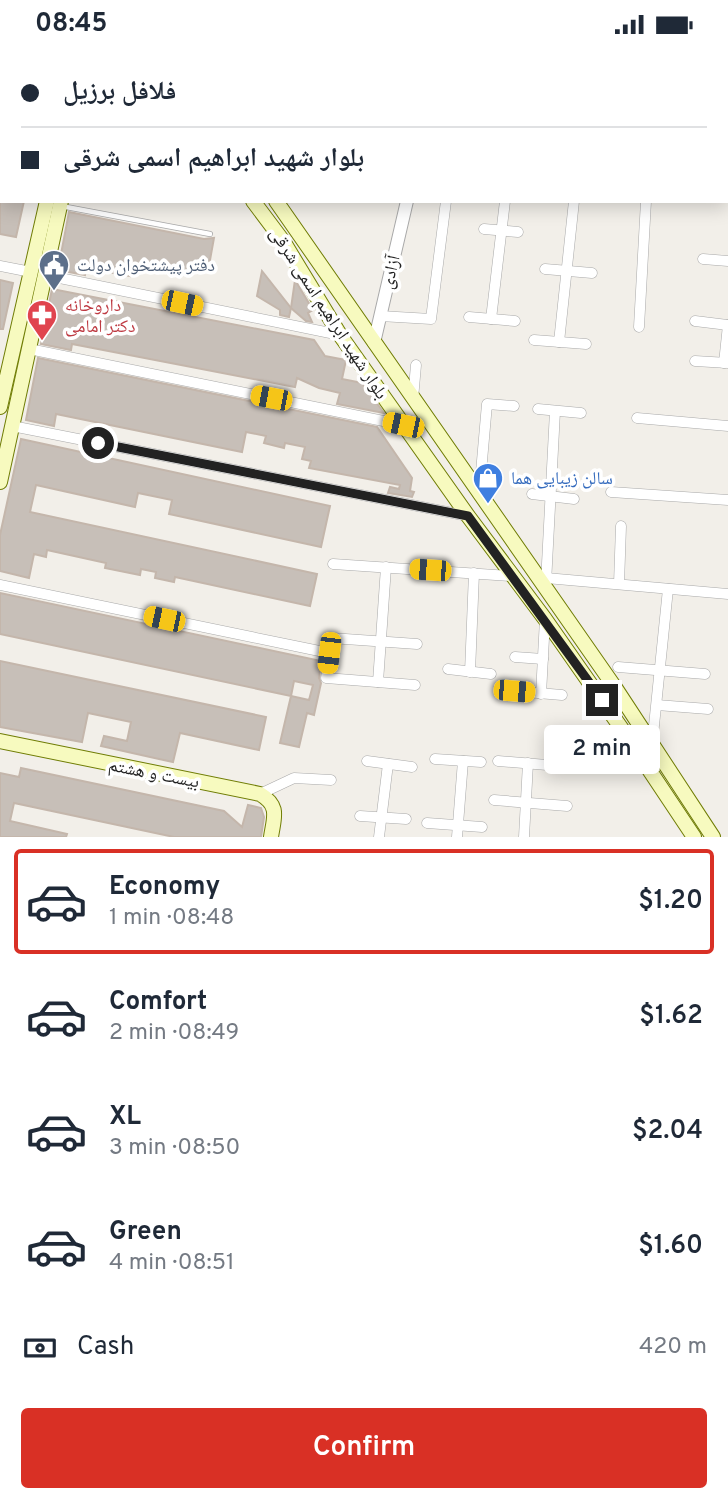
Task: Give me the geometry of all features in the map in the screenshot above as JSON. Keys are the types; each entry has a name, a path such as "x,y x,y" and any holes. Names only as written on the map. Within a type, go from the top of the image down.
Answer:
{"main road":[{"path":"0,407 56,203"},
{"name":"بلوار شهید ابراهیم اسمی شرقی","path":"254,203 283,241 340,335 511,576 545,619 694,837"},
{"name":"بلوار شهید ابراهیم اسمی شرقی","path":"277,203 413,400 546,584 713,837"},
{"path":"0,482 29,349 38,274"},
{"name":"بیست و هشتم","path":"0,741 260,794"},
{"path":"260,794 270,800 275,814 271,837"}],"street":[{"name":"آزادی","path":"374,343 407,203"},
{"path":"380,316 431,319 446,203"},
{"path":"491,319 505,203"},
{"path":"559,342 574,203"},
{"path":"639,327 646,203"},
{"path":"484,229 518,232"},
{"path":"703,259 728,261"},
{"path":"0,266 340,335"},
{"path":"545,269 592,273"},
{"path":"469,317 515,321"},
{"path":"695,321 728,325 726,363 695,361"},
{"path":"534,340 586,344"},
{"path":"29,349 403,425"},
{"path":"413,400 416,365"},
{"path":"480,495 487,404 514,406"},
{"path":"538,409 581,413"},
{"path":"555,411 546,584 618,584 728,594"},
{"path":"637,418 728,426"},
{"path":"12,426 468,516"},
{"path":"611,492 728,500"},
{"path":"532,494 573,499"},
{"path":"618,584 621,526"},
{"path":"332,564 511,576"},
{"path":"378,682 386,567"},
{"path":"470,672 474,573"},
{"path":"0,585 329,653"},
{"path":"652,745 668,589"},
{"path":"541,694 545,619"},
{"path":"415,685 326,678 331,638 417,644"},
{"path":"515,657 543,660"},
{"path":"618,667 705,674"},
{"path":"448,669 491,674"},
{"path":"514,691 562,695"},
{"path":"657,705 708,709"},
{"path":"435,759 481,762"},
{"path":"367,761 412,767"},
{"path":"457,837 463,761"},
{"path":"498,761 571,767"},
{"path":"524,837 528,763"},
{"path":"379,837 388,764"},
{"path":"260,794 294,778 331,780"},
{"path":"494,800 567,806"},
{"path":"360,816 406,819"},
{"path":"426,823 482,827"}],"lane":[{"path":"56,203 210,234"}],"building":[{"path":"0,203 24,203 16,237 0,234"},
{"path":"69,212 204,239 214,238 208,271 190,268 189,274 132,266 130,276 86,268 85,275 58,270"},
{"path":"262,271 291,308 289,317 280,315 280,310 257,296"},
{"path":"0,280 13,283 3,329 0,329"},
{"path":"295,280 313,310 308,313 312,322 306,321 291,308"},
{"path":"52,289 314,340 325,356 346,360 342,379 362,383 384,413 337,404 340,393 319,388 297,378 295,387 72,344 71,350 41,344"},
{"path":"38,358 377,427 412,478 410,491 414,492 412,497 388,493 390,487 399,489 400,485 309,468 311,461 302,459 305,447 285,443 284,448 264,443 266,436 246,432 242,452 56,414 54,426 26,420"},
{"path":"21,439 330,506 321,547 169,514 172,500 138,493 135,507 36,485 30,512 317,574 310,606 175,577 174,582 155,578 156,572 141,569 140,575 105,568 106,563 47,550 46,557 34,554 29,578 0,571 0,535"},
{"path":"0,593 321,661 321,683 314,715 307,713 299,747 280,743 291,696 0,634","holes":["294,681 313,685 309,700 291,696"]},
{"path":"0,661 266,717 259,750 180,733 173,762 159,759 101,746 104,736 127,741 131,722 88,713 82,742 0,727"},
{"path":"21,768 224,811 242,827 248,805 261,808 264,817 261,837 174,837 14,803 10,821 67,834 66,837 0,837 0,773 19,777"}],"place":[{"name":"دفتر پیشتخوان دولت","path":"54,292"},
{"name":"داروخانه دکتر امامی","path":"42,342"},
{"name":"سالن زیبایی هما","path":"488,505"}],"route":[{"path":"98,443 468,516 602,700"}]}
